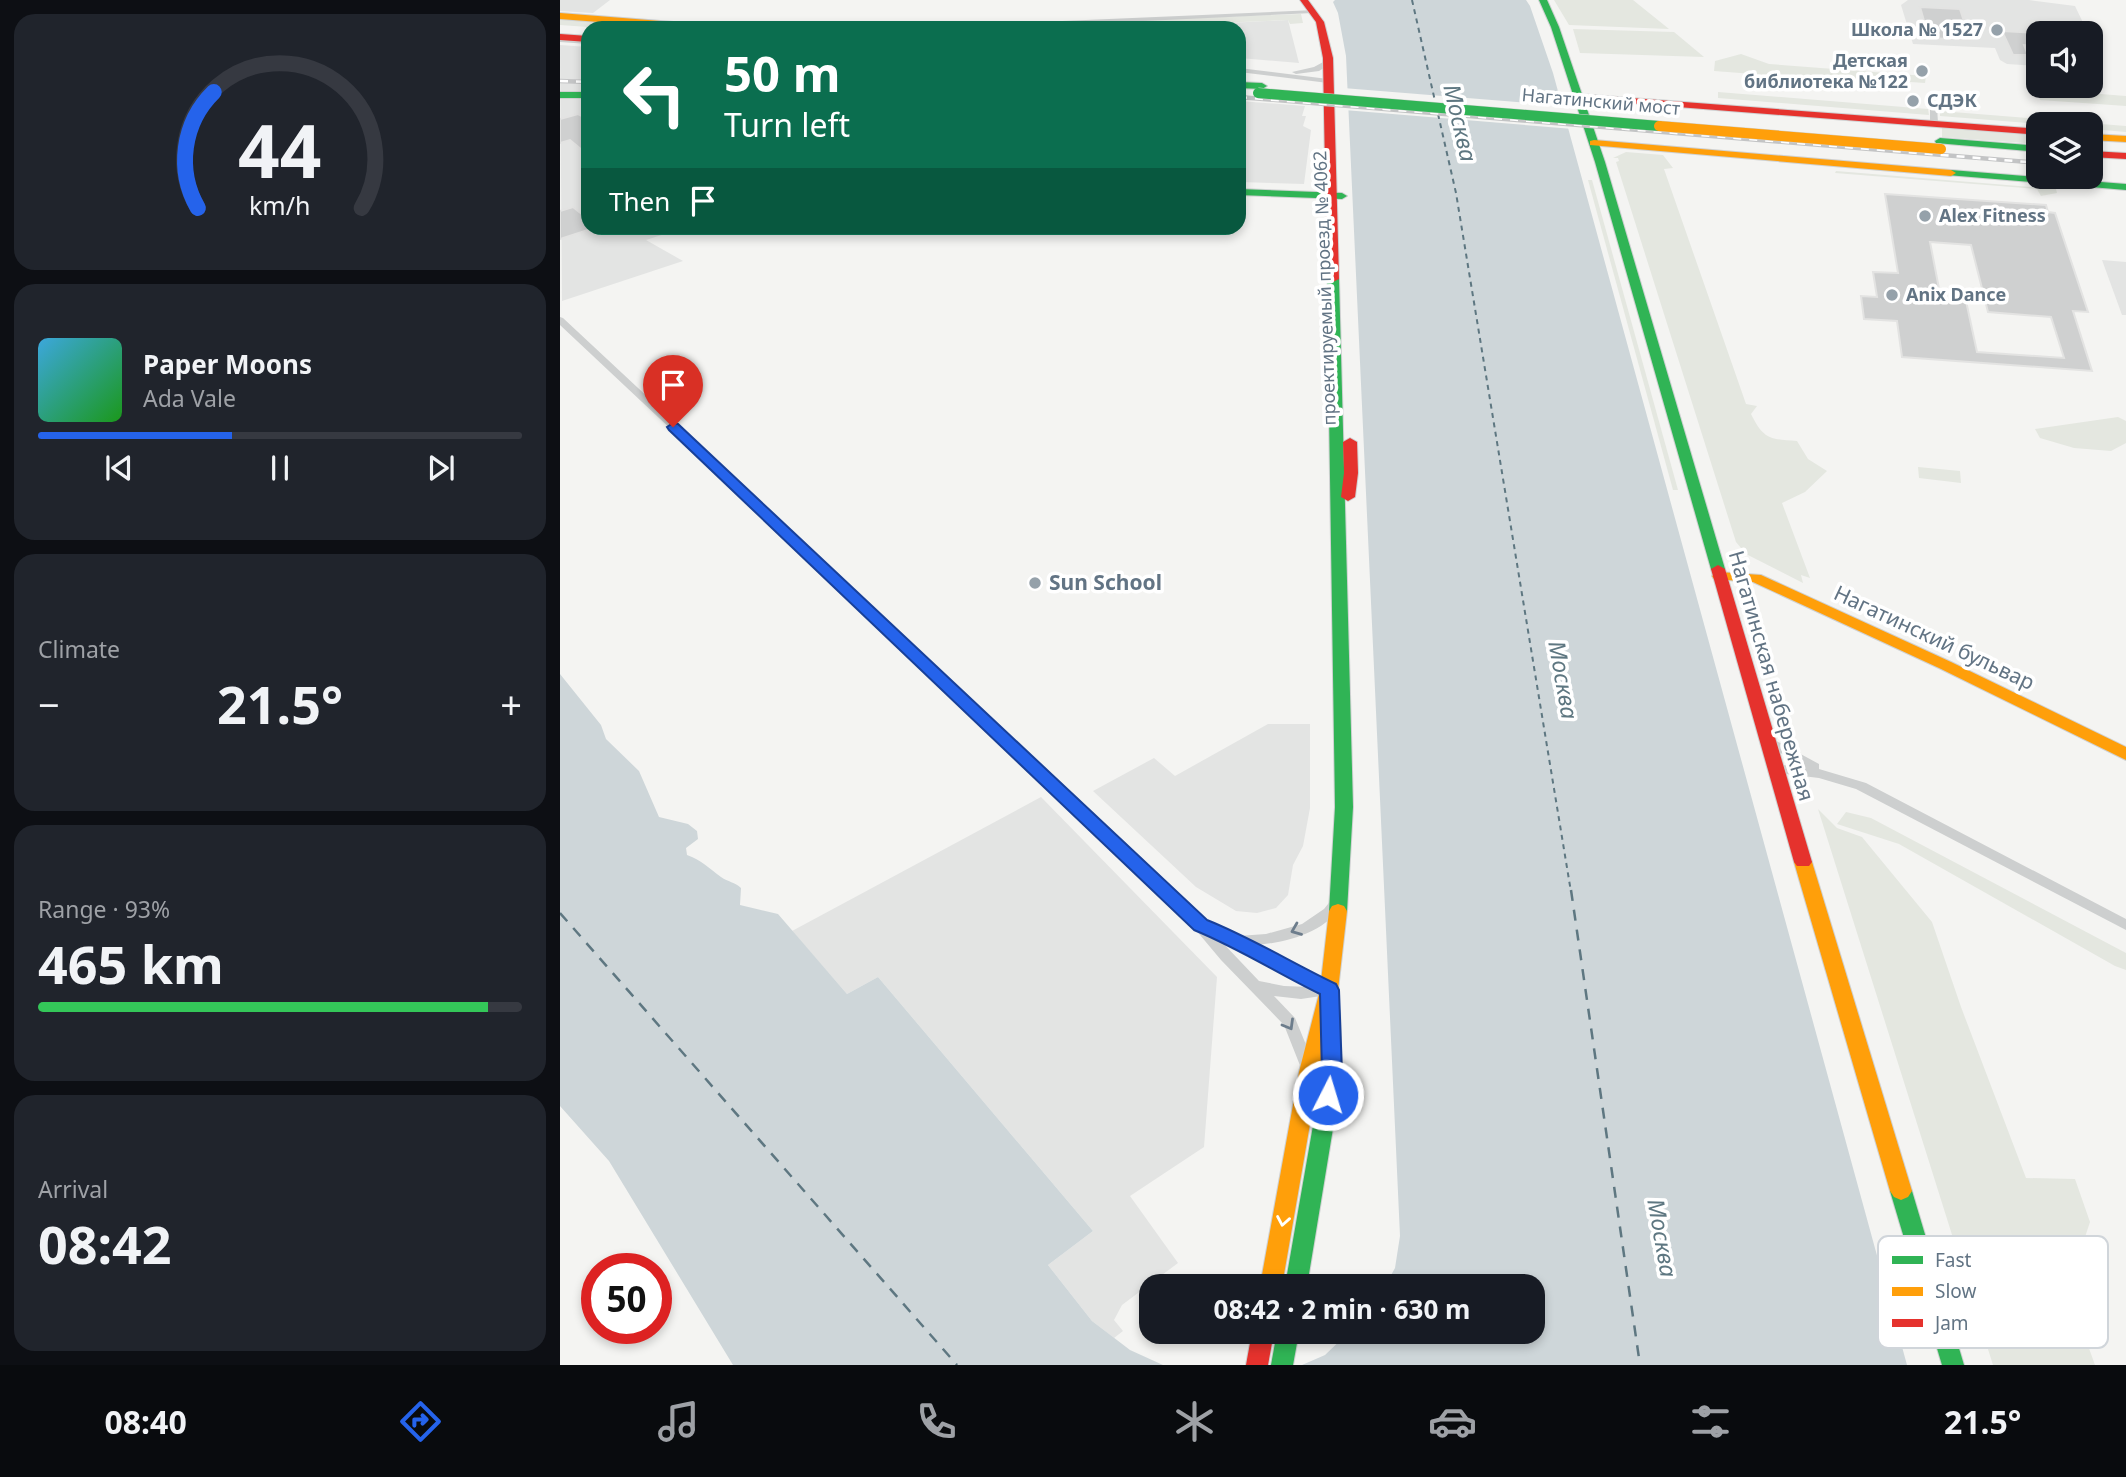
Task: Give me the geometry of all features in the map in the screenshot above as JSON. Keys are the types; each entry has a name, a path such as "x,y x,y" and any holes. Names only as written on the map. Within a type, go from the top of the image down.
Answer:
{"main road":[{"name":"Нагатинская набережная","path":"1543,0 1555,26 1594,143 1915,1236"},
{"name":"проектируемый проезд № 4062","path":"1273,1274 1309,1072 1329,990 1340,897 1343,712 1338,581 1351,473 1328,63 1324,36 1309,4"},
{"name":"проектируемый проезд № 4062","path":"1309,4 1328,22 1335,50 1337,193"},
{"path":"560,16 623,21"},
{"path":"560,30 581,32"},
{"path":"560,38 581,40"},
{"path":"1246,87 1260,90"},
{"path":"1246,91 1260,90"},
{"name":"Нагатинский мост","path":"1260,90 1940,145"},
{"path":"560,97 581,97"},
{"path":"1580,103 1614,99 2026,131"},
{"path":"2103,137 2126,139"},
{"path":"1594,143 2126,187"},
{"path":"1940,145 2026,148"},
{"path":"1940,145 2026,155"},
{"path":"2103,154 2126,156"},
{"path":"2103,162 2126,164"},
{"path":"1246,190 1337,193"},
{"path":"1714,559 1756,578"},
{"name":"Нагатинский бульвар","path":"1719,576 1756,578 1945,665 2126,754"},
{"name":"проектируемый проезд № 4062","path":"1298,1274 1332,1074 1329,990"},
{"path":"1257,1365 1261,1344"},
{"path":"1282,1365 1286,1344"},
{"name":"Нагатинская набережная","path":"1948,1348 1953,1365"}],"street":[{"path":"1055,21 1309,4"},
{"path":"1282,73 1316,69 1328,63"},
{"path":"1246,70 1328,80"},
{"path":"1933,105 1934,124"},
{"path":"560,320 1200,925 1290,1022 1309,1072"},
{"path":"1768,740 1801,761 1861,786 2126,925"},
{"path":"1776,768 1830,774"},
{"path":"1240,941 1254,941 1298,931 1331,912 1340,897"},
{"path":"1200,925 1240,941 1280,966 1329,990"},
{"path":"1256,986 1288,994 1310,994 1329,990"}],"shaded area":[{"path":"560,0 610,0 593,13 560,11"},
{"path":"1554,0 1633,0 1669,29 1569,25"},
{"name":"Школа № 1527","path":"1908,0 2029,0 2075,6 2082,21 2026,21 2026,65 2007,64 2000,60 1995,48 1913,44 1901,5"},
{"path":"1301,14 1303,23 1290,24 1288,20 1111,21"},
{"path":"560,19 586,21 581,21 581,26 560,25"},
{"path":"1288,20 1299,63 1246,59 1246,22"},
{"path":"1573,29 1674,32 1704,57 1580,53"},
{"path":"560,45 581,46 581,235 662,235 646,240 683,261 562,301"},
{"path":"1741,54 1769,64 1926,76 1925,83 1880,80 1878,87 1847,89 1846,81 1714,71 1715,61"},
{"path":"1718,92 1928,109 1929,115 1718,98"},
{"path":"2103,94 2126,96 2126,106 2040,100 2103,98"},
{"path":"1246,102 1305,106 1303,126 1311,130 1304,184 1246,182"},
{"path":"1940,111 2026,118 2026,123 1940,116"},
{"path":"2103,124 2126,126 2126,132 2103,130"},
{"path":"1942,128 2026,135 2026,143 1942,137"},
{"path":"1626,152 1663,155 1673,168 1664,169 1746,404 1757,406 1751,414 1756,423 1769,436 1797,441 1808,459 1827,471 1805,492 1782,503 1810,578 1801,575 1803,583 1746,554 1736,542 1616,162 1619,161 1618,158 1613,158"},
{"path":"1836,171 2026,188 1835,173"},
{"path":"1588,180 1592,180 1678,490 1673,490"},
{"path":"2037,189 2056,189 2057,193 2041,196"},
{"path":"2102,260 2126,262 2126,315 2122,315"},
{"path":"2118,417 2126,421 2126,443 2111,451 2074,448 2040,438 2035,429"},
{"path":"1918,467 1960,471 1961,483 1919,478"},
{"path":"1268,724 1310,724 1310,808 1303,846 1293,865 1288,895 1276,908 1257,913 1236,911 1196,887 1093,791 1154,758 1175,776"},
{"path":"1041,797 1217,977 1204,1147 1130,1196 1178,1263 1163,1274 1139,1274 1139,1292 1122,1305 1114,1320 1123,1331 1114,1338 1092,1321 1048,1265 1093,1231 878,977 847,994 792,931"},
{"path":"1818,809 1837,828 1862,837 1932,922 2026,1178 2075,1179 2090,1222 2085,1236 1952,1236"},
{"path":"1846,812 1871,818 2126,953 2126,970 1899,844 1837,824"},
{"path":"1988,1348 2089,1348 2095,1365 1993,1365"}],"water":[{"name":"Москва","path":"1335,0 1526,0 1530,6 1553,73 1878,1259 1878,1348 1902,1348 1907,1365 1302,1365 1325,1355 1336,1344 1545,1344 1545,1274 1392,1274 1400,1236 1346,56 1338,13 1333,2"},
{"path":"560,674 601,725 606,739 639,771 659,817 688,824 697,831 698,839 686,848 687,855 741,888 740,905 778,914 847,994 878,977 1093,1231 1048,1265 1092,1321 1130,1350 1163,1365 733,1365 672,1265 672,1253 665,1253 609,1161 560,1106"}],"pier":[{"path":"1343,88 1566,106 1573,129 1344,110"}],"building":[{"path":"1920,7 1960,9 1970,40 1929,38"},
{"path":"2002,31 2026,32 2026,55 2013,55"},
{"path":"581,116 581,149 570,140 560,143 560,119"},
{"path":"1885,194 2046,205 2048,212 2055,213 2088,312 2073,311 2092,371 1902,357 1897,321 1864,319 1861,296 1877,297 1873,272 1898,273","holes":["1930,242 1971,245 1988,312 2051,317 2064,358 1977,352 1966,301 1941,299"]},
{"path":"573,207 581,213 581,232 560,239 560,211"}],"ferry route":[{"path":"1412,0 1435,101"},
{"path":"1438,114 1456,193 1571,892"},
{"path":"1571,890 1640,1365"},
{"path":"560,913 957,1365"}],"railway":[{"path":"560,81 581,82"},
{"path":"1246,98 2026,162"}],"traffic: fast":[{"path":"1543,0 1555,27 1600,162 1718,569"},
{"path":"1246,85 1262,86"},
{"path":"1258,93 1659,126"},
{"path":"560,95 581,95"},
{"path":"1940,141 2026,148"},
{"path":"1951,173 2126,187"},
{"path":"1246,192 1342,196"},
{"path":"1333,279 1344,807 1338,911"},
{"path":"1298,1274 1332,1074 1330,1011"},
{"path":"1901,1191 1914,1236"},
{"path":"1282,1365 1286,1344"},
{"path":"1948,1348 1953,1365"}],"traffic: slow":[{"path":"560,16 623,21"},
{"path":"1659,126 1941,149"},
{"path":"2103,138 2126,139"},
{"path":"1594,143 1951,173"},
{"path":"1719,576 1756,578 1945,665 2126,754"},
{"path":"1803,862 1901,1191"},
{"path":"1273,1274 1309,1072 1329,990 1338,911"}],"traffic: jam":[{"path":"1304,0 1320,22 1328,58 1333,279"},
{"path":"560,37 581,38"},
{"path":"1578,97 2026,131"},
{"path":"2103,155 2126,156"},
{"path":"1348,497 1351,473 1350,442"},
{"path":"1718,569 1803,862"},
{"path":"1257,1365 1261,1344"}],"place":[{"name":"Школа № 1527","path":"1997,30"},
{"name":"Детская библиотека №122","path":"1922,71"},
{"name":"СДЭК","path":"1913,101"},
{"name":"Alex Fitness","path":"1925,216"},
{"name":"Anix Dance","path":"1892,295"},
{"name":"Sun School","path":"1035,583"}],"route":[{"path":"673,427 1200,925 1240,941 1280,966 1329,990 1332,1074 1328,1095"}]}
